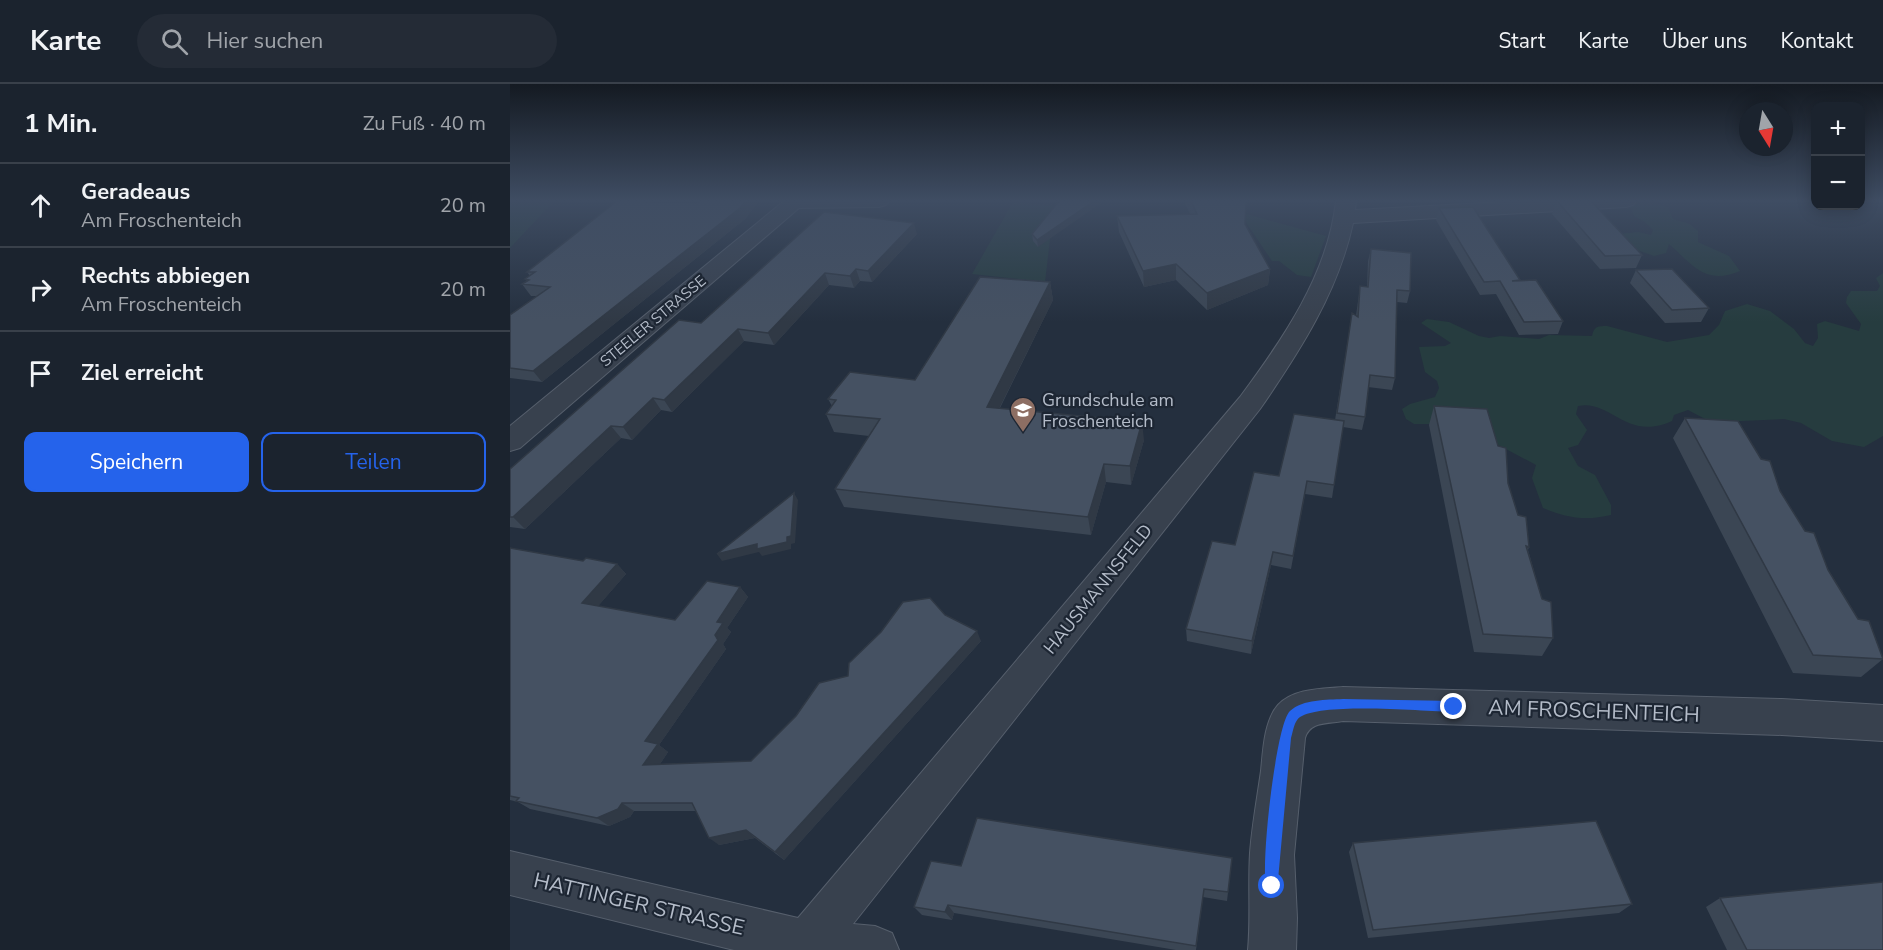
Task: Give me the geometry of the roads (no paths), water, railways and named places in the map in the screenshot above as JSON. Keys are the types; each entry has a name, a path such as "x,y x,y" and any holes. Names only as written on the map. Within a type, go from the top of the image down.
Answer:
{"street":[{"name":"STEELER STRASSE","path":"510,441 748,241"},
{"name":"HAUSMANNSFELD","path":"805,947 1250,403 1290,348 1312,311 1330,266 1336,241"},
{"name":"AM FROSCHENTEICH","path":"1272,950 1274,918 1272,855 1285,738 1291,719 1303,709 1343,704 1443,706 1782,717 1883,723"},
{"name":"HATTINGER STRASSE","path":"510,873 805,947 874,950"}],"place":[{"name":"Grundschule am Froschenteich","path":"1023,433"}]}
